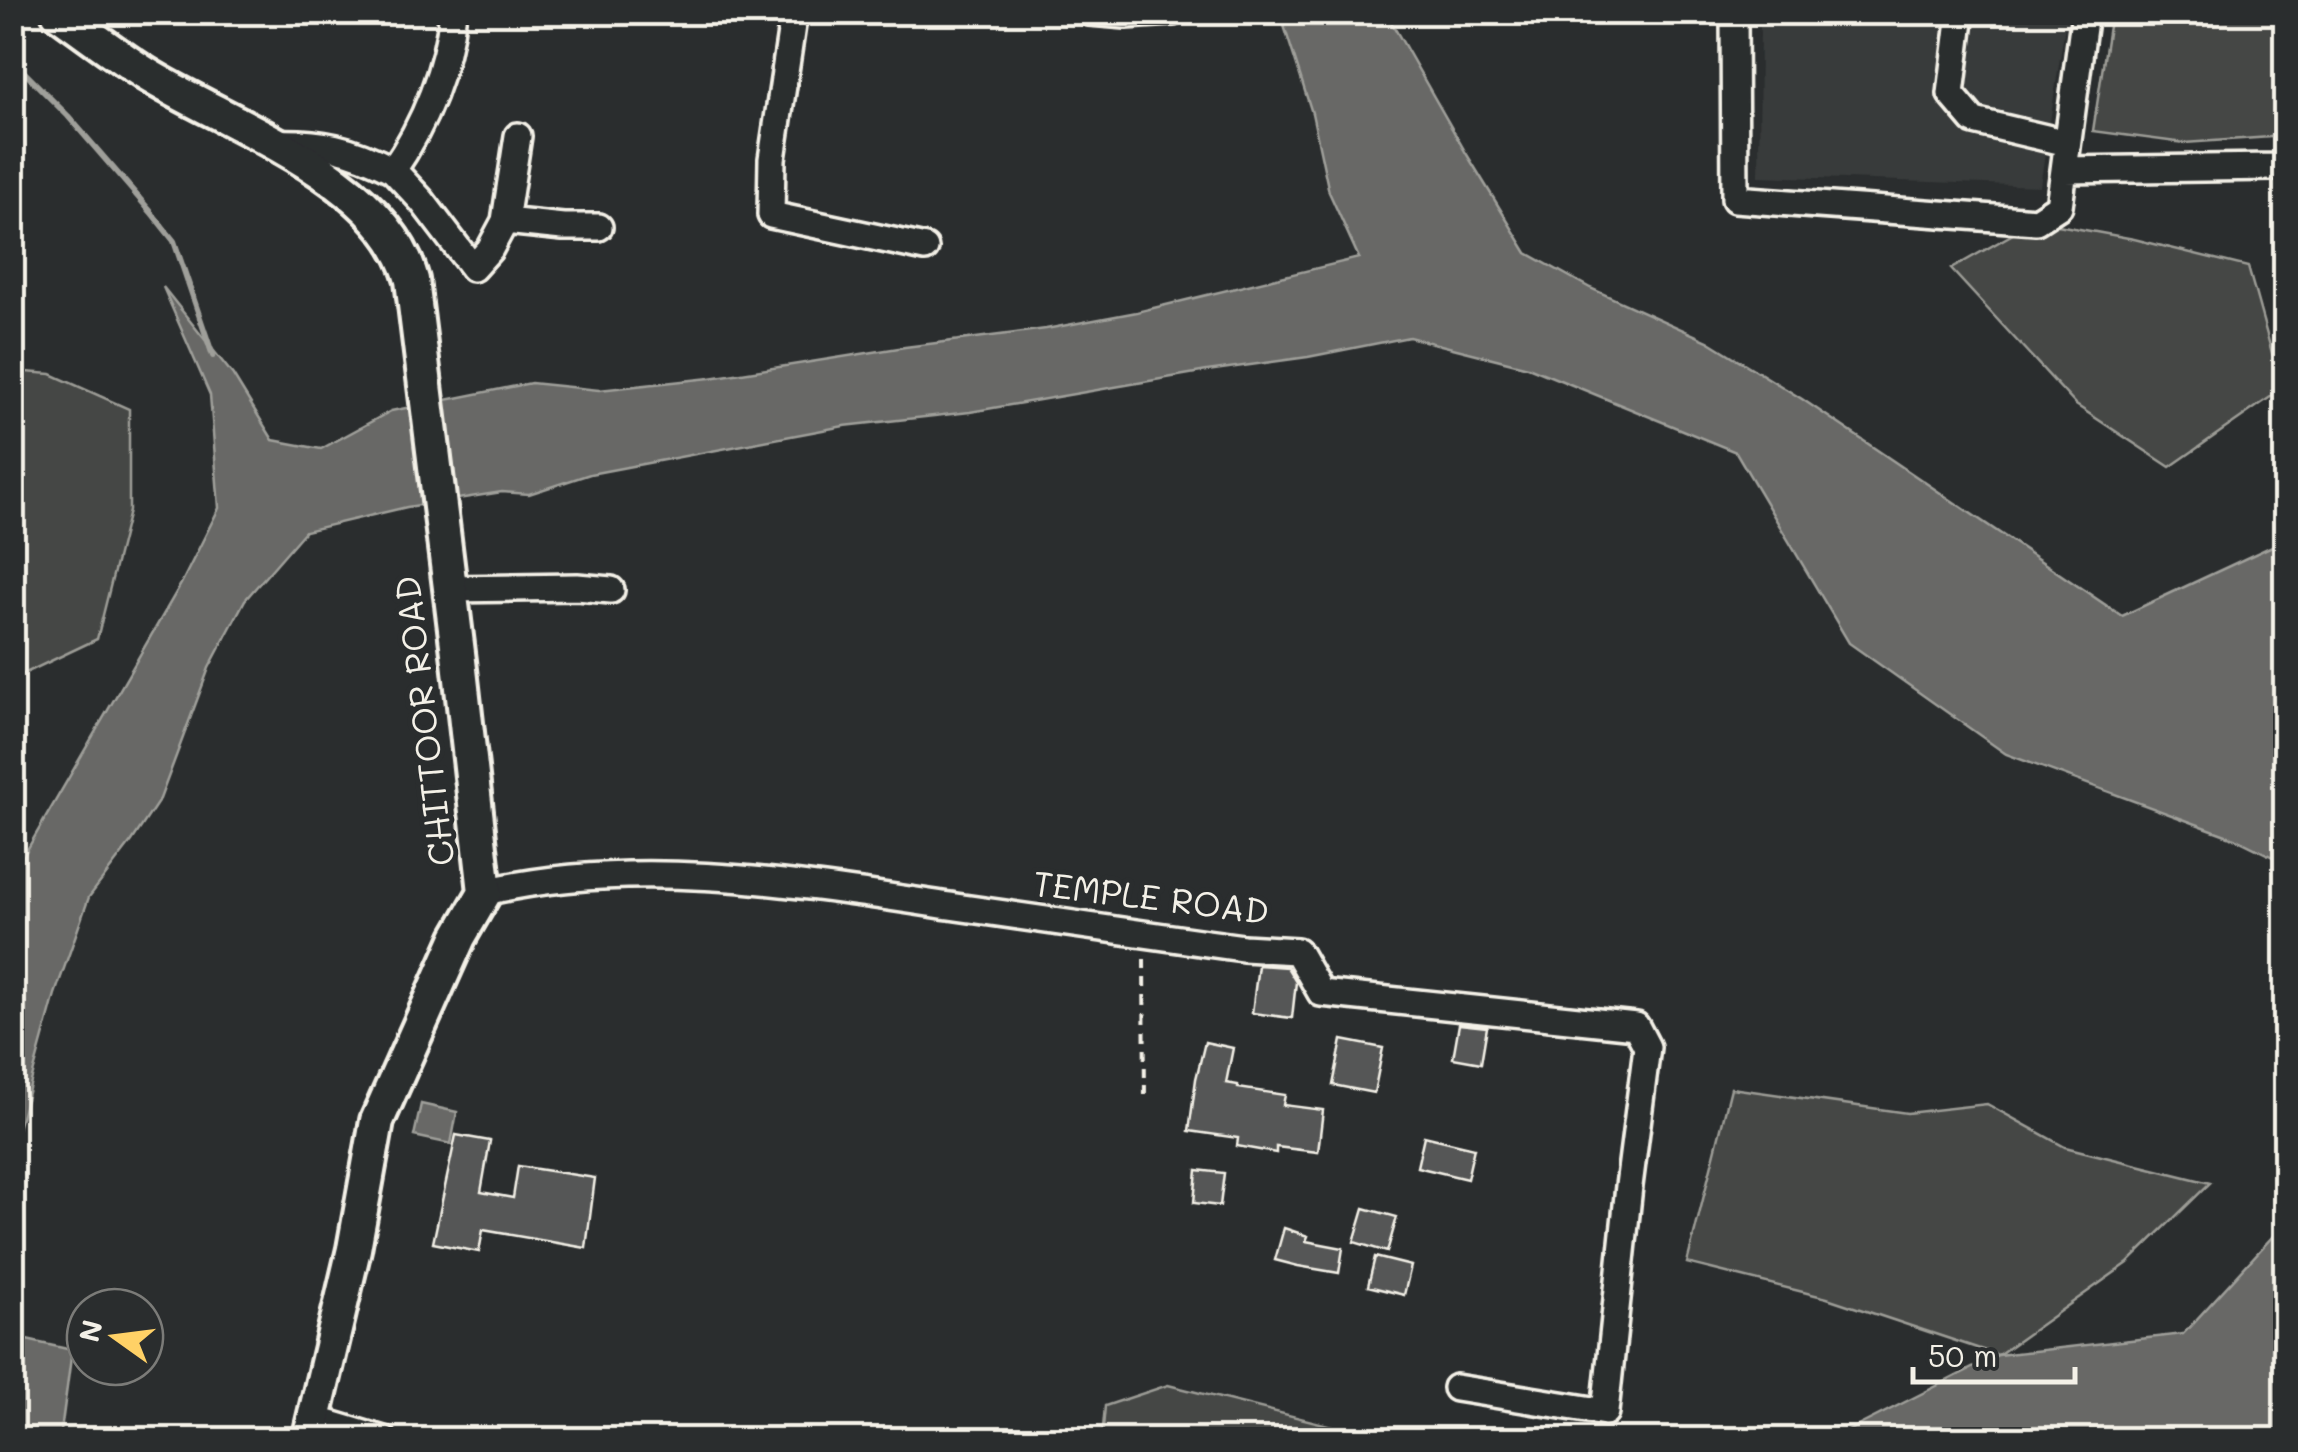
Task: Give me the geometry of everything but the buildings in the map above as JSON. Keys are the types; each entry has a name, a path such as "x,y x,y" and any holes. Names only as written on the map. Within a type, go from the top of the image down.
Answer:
{"main road":[{"name":"CHITTOOR ROAD","path":"58,12 146,74 326,174 374,214 396,242 412,280 485,892 460,936 376,1121 354,1249 312,1429"}],"street":[{"path":"392,170 417,130 441,72 453,12"},
{"path":"794,12 772,159 771,215 925,248"},
{"path":"1088,12 1174,12"},
{"path":"1734,12 1735,199 2036,222 2058,206 2085,12"},
{"path":"1961,12 1951,94 1974,122 2068,143"},
{"path":"273,144 334,146 392,170 473,268 490,249 505,221 518,136"},
{"path":"2064,170 2286,165"},
{"path":"505,221 600,227"},
{"path":"450,588 611,590"},
{"name":"TEMPLE ROAD","path":"485,892 522,883 610,874 733,878 830,889 1243,948 1297,951 1321,993 1636,1026 1647,1047 1606,1412 1456,1388"},
{"path":"312,1429 384,1440"}],"path":[{"path":"1144,934 1145,1100"}],"shaded area":[{"path":"1280,13 1386,13 1527,253 1590,288 1708,341 1802,399 2122,616 2285,540 2285,863 2234,838 2006,754 1849,643 1736,452 1528,367 1409,337 970,412 844,426 590,474 529,494 502,492 407,507 305,531 245,600 209,668 160,799 89,897 55,994 13,1147 13,874 181,584 219,508 210,395 163,287 233,375 273,440 321,449 391,411 531,383 599,390 710,378 1046,329 1137,312 1359,258 1329,192 1312,113"},
{"path":"1760,13 2067,13 2040,186 1759,176"},
{"path":"2111,13 2285,13 2285,136 2184,143 2093,131"},
{"path":"2036,221 2134,239 2248,267 2282,389 2170,467 2076,405 1951,269"},
{"path":"13,371 51,374 129,409 129,511 97,639 13,679"},
{"path":"1731,1088 1907,1113 1987,1104 2065,1147 2210,1183 2128,1263 1998,1355 1827,1298 1687,1263"},
{"path":"421,1104 457,1112 451,1144 414,1136"},
{"path":"2285,1223 2285,1439 1832,1439 1998,1355 2183,1334"},
{"path":"13,1337 65,1348 67,1387 60,1439 13,1439"},
{"path":"1168,1385 1384,1439 1102,1439 1105,1406"}],"waterway":[{"path":"12,60 68,116 174,241 213,356"}]}
